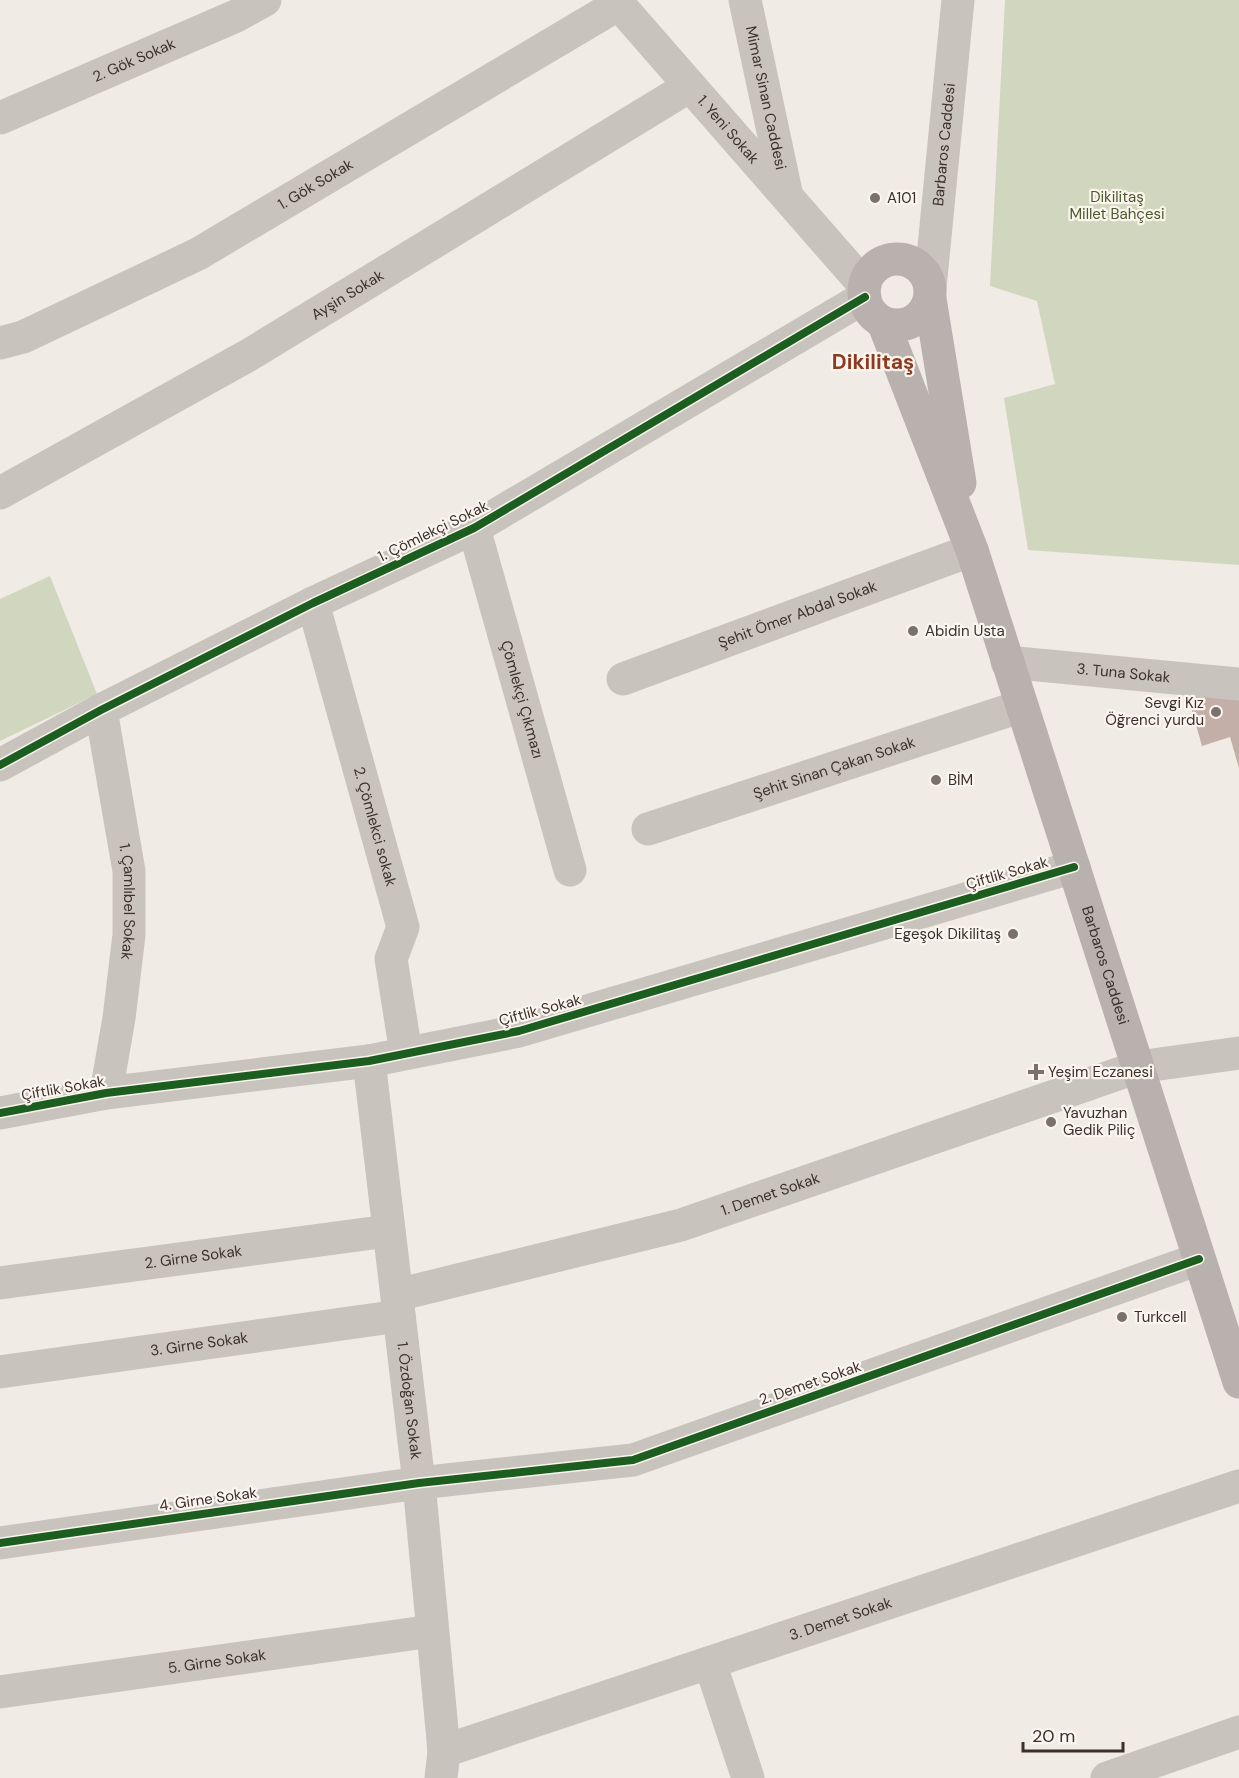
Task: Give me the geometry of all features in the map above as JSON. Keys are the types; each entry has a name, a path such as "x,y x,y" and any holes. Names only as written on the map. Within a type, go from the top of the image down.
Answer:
{"main road":[{"path":"892,260 905,260 918,266 926,276 972,550 871,302 870,274 880,264 892,260"},
{"path":"871,302 902,325 920,316 927,308 930,294"},
{"name":"Barbaros Caddesi","path":"972,550 1239,1382"}],"street":[{"name":"2. Gök Sokak","path":"0,118 236,16 265,0"},
{"name":"Mimar Sinan Caddesi","path":"745,0 787,196"},
{"name":"Barbaros Caddesi","path":"930,294 958,0"},
{"name":"1. Yeni Sokak","path":"617,2 787,196 871,302"},
{"name":"1. Gök Sokak","path":"0,343 23,337 198,254 617,2"},
{"name":"Ayşin Sokak","path":"0,494 249,355 690,86"},
{"name":"1. Çömlekçi Sokak","path":"0,765 101,710 313,603 474,528 871,302"},
{"name":"Çömlekçi Çıkmazı","path":"474,528 570,870"},
{"name":"Şehit Ömer Abdal Sokak","path":"623,679 972,550"},
{"name":"2. Çömlekci sokak","path":"313,603 403,927 391,958 406,1053"},
{"name":"3. Tuna Sokak","path":"1007,662 1239,684"},
{"name":"Şehit Sinan Çakan Sokak","path":"648,829 1022,706"},
{"name":"1. Çamlıbel Sokak","path":"101,710 129,871 129,935 119,1018 106,1093"},
{"name":"Çiftlik Sokak","path":"0,1113 106,1093 369,1060 519,1031 1074,867"},
{"name":"1. Demet Sokak","path":"398,1305 681,1225 1138,1067 1239,1053"},
{"name":"1. Özdoğan Sokak","path":"369,1060 419,1483 442,1765"},
{"name":"2. Girne Sokak","path":"0,1283 388,1231"},
{"name":"2. Demet Sokak","path":"419,1483 633,1460 1200,1259"},
{"name":"3. Girne Sokak","path":"0,1372 398,1305"},
{"name":"4. Girne Sokak","path":"0,1543 419,1483"},
{"name":"3. Demet Sokak","path":"442,1765 710,1663 1239,1486"},
{"name":"5. Girne Sokak","path":"0,1692 432,1631"},
{"path":"710,1663 748,1778"},
{"path":"1107,1778 1239,1732"}],"green space":[{"name":"Dikilitaş Millet Bahçesi","path":"1005,0 1239,0 1239,565 1028,550 1004,398 1055,384 1037,301 990,286"},
{"path":"50,576 97,694 0,741 0,599"}],"building":[{"name":"Sevgi Kız Öğrenci yurdu","path":"1184,683 1239,688 1239,768 1230,737 1202,746"}],"cycle path":[{"path":"0,765 101,710 313,603 474,528 865,297"},
{"path":"0,1113 106,1093 369,1061 519,1031 1074,867"},
{"path":"0,1543 419,1483 633,1460 1199,1259"}],"place":[{"name":"A101","path":"875,198"},
{"name":"Abidin Usta","path":"913,631"},
{"name":"Sevgi Kız Öğrenci yurdu","path":"1216,712"},
{"name":"BİM","path":"936,780"},
{"name":"Egeşok Dikilitaş","path":"1013,934"},
{"name":"Yeşim Eczanesi","path":"1036,1072"},
{"name":"Yavuzhan Gedik Piliç","path":"1051,1122"},
{"name":"Turkcell","path":"1122,1317"}],"district":[{"name":"Dikilitaş","path":"873,362"}]}
